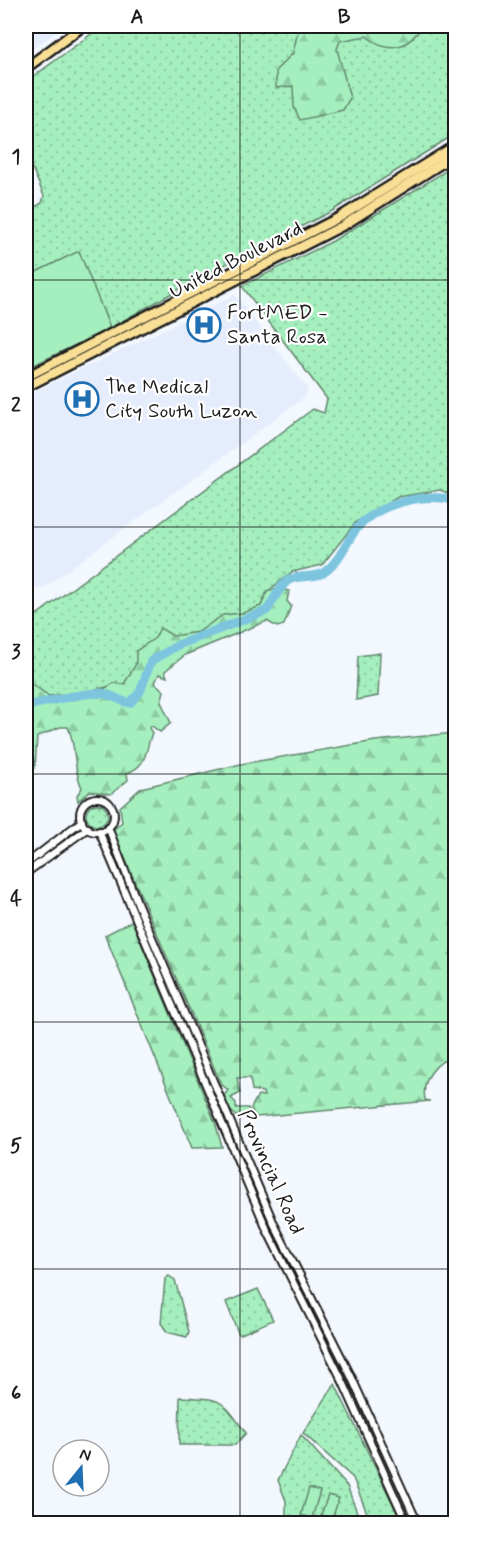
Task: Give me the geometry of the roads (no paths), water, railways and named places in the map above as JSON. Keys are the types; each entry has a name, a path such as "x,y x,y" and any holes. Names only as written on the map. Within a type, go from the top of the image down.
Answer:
{"main road":[{"path":"26,68 83,26"},
{"name":"United Boulevard","path":"26,377 340,217 456,145"},
{"name":"United Boulevard","path":"26,387 344,225 456,154"}],"street":[{"path":"102,799 113,810 113,819 108,827 99,831 88,828 82,821 81,813 87,802 102,799"},
{"path":"26,864 82,821"},
{"name":"Provincial Road","path":"108,827 274,1224 357,1391 418,1524"},
{"path":"26,873 88,828"},
{"name":"Provincial Road","path":"99,831 197,1068 286,1267 348,1394 407,1524"},
{"path":"197,1068 207,1065"},
{"path":"286,1267 293,1262"},
{"path":"348,1394 357,1391"}],"waterway":[{"path":"26,711 31,705 92,693 105,694 130,703 140,692 151,661 178,645 266,611 287,581 319,575 329,569 357,528 377,512 389,506 417,499 444,498 456,501"}],"place":[{"name":"FortMED - Santa Rosa","path":"204,325"},
{"name":"The Medical City South Luzon","path":"82,399"}]}
